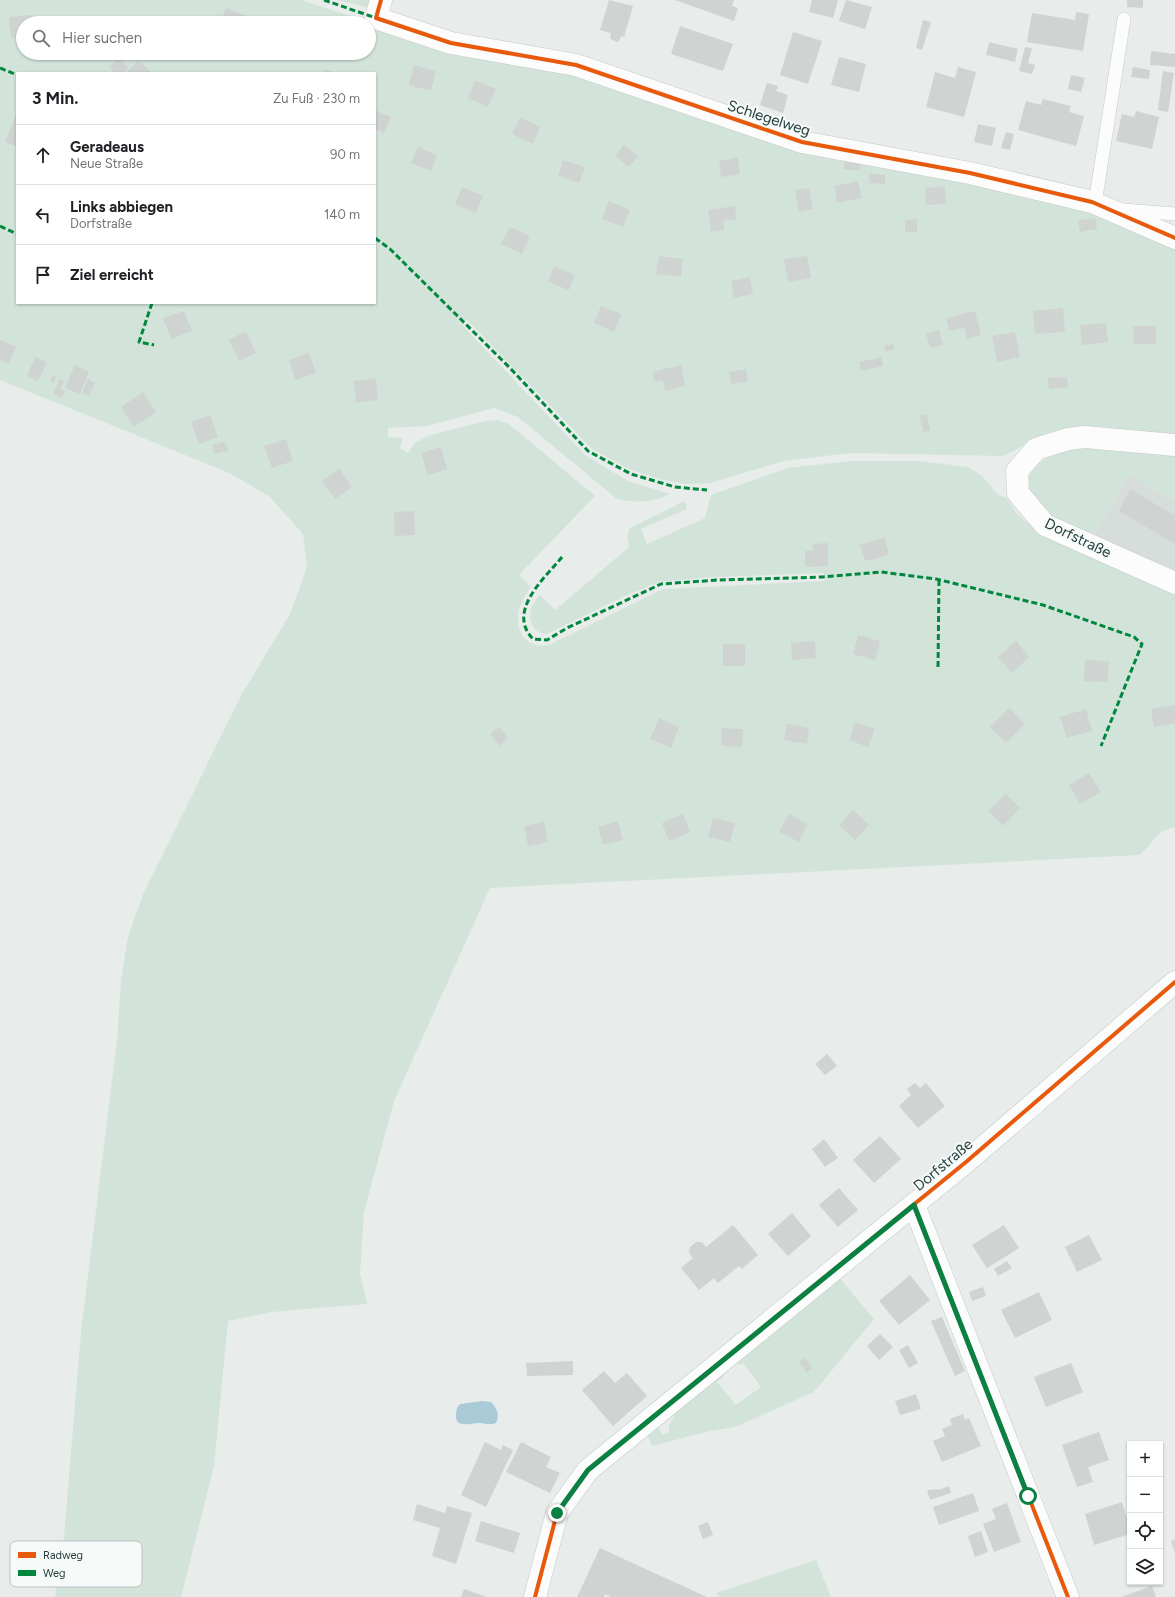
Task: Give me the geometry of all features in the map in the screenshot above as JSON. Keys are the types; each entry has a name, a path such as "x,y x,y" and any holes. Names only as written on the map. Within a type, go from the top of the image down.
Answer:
{"street":[{"name":"Schlegelweg","path":"382,0 376,18 451,43 576,65 802,142 970,173 1092,202 1175,238"},
{"name":"Dorfstraße","path":"1175,445 1085,437 1068,439 1036,449 1017,471 1018,493 1045,526 1175,584"},
{"name":"Dorfstraße","path":"535,1597 557,1513 588,1470 914,1205 1175,982"},
{"path":"914,1205 1068,1597"}],"lane":[{"path":"1092,202 1096,197 1124,19"},
{"path":"1116,212 1125,210 1175,214"}],"shaded area":[{"path":"1129,474 1175,502 1175,574 1094,536"}],"green space":[{"path":"0,0 301,0 350,16 16,16 16,60 376,60 376,24 554,66 1057,199 1175,244 1175,435 1065,429 1047,433 1004,456 850,453 784,461 710,483 685,484 663,480 631,470 592,449 466,319 463,326 585,455 628,481 670,494 651,501 617,499 518,417 494,408 427,426 388,428 388,437 403,438 400,448 408,453 416,442 431,435 485,421 496,420 509,424 595,496 519,575 531,587 519,609 519,625 524,638 535,645 551,644 663,589 825,581 824,573 713,577 659,582 627,595 547,634 536,630 531,623 530,614 532,605 540,595 555,610 629,547 627,535 630,528 685,501 687,509 641,529 647,544 705,518 711,495 788,468 850,461 919,461 968,467 982,476 998,495 1007,498 1017,514 1040,534 1175,595 1175,827 1162,831 1140,855 490,888 394,1101 364,1212 360,1273 367,1304 272,1312 228,1321 214,1466 181,1597 55,1597 57,1587 142,1587 142,1541 64,1541 81,1332 117,1040 121,981 128,936 144,892 242,694 290,614 307,567 303,534 269,496 227,472 0,380"},
{"path":"337,0 373,0 370,8"},
{"path":"1079,446 1175,453 1175,502 1129,474 1094,536 1050,518 1028,490 1029,477 1032,471 1043,460 1065,450"},
{"path":"838,1276 874,1319 814,1392 735,1427 710,1431 652,1446 646,1432 657,1424 662,1435 669,1432 669,1426 674,1416 672,1411 721,1371 725,1375 717,1382 736,1405 761,1387 743,1363 739,1365 735,1360"},
{"path":"816,1560 831,1597 719,1597 716,1593"}],"water":[{"path":"482,1401 491,1402 495,1407 498,1414 496,1423 461,1424 456,1420 457,1407 460,1404"}],"building":[{"path":"609,0 633,6 624,37 622,36 618,42 612,40 610,37 611,33 600,30"},
{"path":"675,0 734,0 732,6 738,8 734,21"},
{"path":"812,0 838,0 833,18 809,12"},
{"path":"846,0 872,7 865,29 839,21"},
{"path":"1127,0 1143,0 1143,8 1127,7"},
{"path":"226,8 247,16 223,16"},
{"path":"1076,12 1089,14 1083,51 1027,42 1032,13 1075,20"},
{"path":"16,16 16,38 11,38 9,17"},
{"path":"923,20 931,22 922,50 916,48"},
{"path":"680,26 733,44 723,71 671,54"},
{"path":"793,32 822,41 808,84 780,75"},
{"path":"989,42 1018,49 1015,62 986,55"},
{"path":"1025,47 1032,48 1028,63 1035,65 1032,74 1019,71"},
{"path":"1151,51 1175,54 1175,67 1150,65"},
{"path":"839,57 866,64 859,92 831,85"},
{"path":"117,60 121,60 128,67 124,72 114,72 109,67"},
{"path":"138,60 151,72 127,72"},
{"path":"414,65 436,71 431,91 409,85"},
{"path":"958,67 976,72 964,117 926,107 935,72 955,78"},
{"path":"1133,67 1150,70 1149,79 1131,77"},
{"path":"325,69 333,72 324,72"},
{"path":"1163,71 1174,73 1168,112 1158,110"},
{"path":"1071,75 1085,78 1081,92 1068,89"},
{"path":"475,81 496,89 488,107 468,98"},
{"path":"767,83 778,86 776,91 788,95 783,113 760,105"},
{"path":"1043,99 1071,106 1069,112 1084,116 1076,146 1018,130 1026,101 1041,105"},
{"path":"376,110 391,117 384,133 376,129"},
{"path":"1136,111 1159,117 1152,149 1116,141 1122,114 1134,117"},
{"path":"16,115 16,147 5,142"},
{"path":"520,117 540,127 533,144 512,134"},
{"path":"978,124 996,128 992,146 974,142"},
{"path":"1006,132 1014,134 1010,150 1001,148"},
{"path":"624,145 638,156 629,167 615,156"},
{"path":"418,147 437,155 431,171 411,163"},
{"path":"738,157 740,174 721,177 719,161"},
{"path":"563,160 585,167 579,183 558,176"},
{"path":"845,161 861,163 859,171 843,169"},
{"path":"869,173 885,175 885,184 869,183"},
{"path":"858,181 862,198 837,203 834,186"},
{"path":"945,186 946,204 926,205 925,188"},
{"path":"462,187 483,196 476,213 455,204"},
{"path":"809,188 813,209 799,212 795,190"},
{"path":"609,201 630,210 623,227 602,219"},
{"path":"735,206 736,219 723,221 724,230 711,232 708,210"},
{"path":"1096,218 1097,229 1080,232 1078,220"},
{"path":"917,219 917,232 905,232 905,220"},
{"path":"510,227 530,236 522,254 501,244"},
{"path":"659,256 683,259 681,277 656,274"},
{"path":"807,256 811,278 788,282 784,259"},
{"path":"554,266 575,275 569,290 548,282"},
{"path":"750,277 753,294 734,298 731,281"},
{"path":"601,306 621,314 614,332 594,323"},
{"path":"1063,308 1065,332 1035,334 1033,311"},
{"path":"184,311 192,331 171,339 163,318"},
{"path":"975,311 981,335 967,339 964,328 949,331 946,318"},
{"path":"1106,323 1108,342 1082,345 1080,325"},
{"path":"1133,326 1156,326 1156,344 1134,344"},
{"path":"939,330 943,345 930,348 926,333"},
{"path":"246,331 256,353 239,361 229,340"},
{"path":"1015,332 1020,357 997,362 992,336"},
{"path":"0,340 16,347 9,364 0,360"},
{"path":"893,344 894,350 885,351 884,346"},
{"path":"309,353 316,373 295,380 289,360"},
{"path":"35,357 47,362 38,381 27,376"},
{"path":"881,357 883,366 861,371 859,362"},
{"path":"75,365 89,372 80,394 65,388"},
{"path":"681,365 685,386 665,391 663,380 655,382 652,372"},
{"path":"746,369 748,381 731,384 729,372"},
{"path":"52,376 56,377 54,383 50,381"},
{"path":"1067,377 1068,387 1049,389 1048,378"},
{"path":"376,378 378,400 356,403 354,381"},
{"path":"60,379 64,381 60,389 65,391 62,398 53,394"},
{"path":"88,379 95,383 89,396 82,393"},
{"path":"143,392 156,412 134,427 121,407"},
{"path":"927,414 930,430 923,432 920,416"},
{"path":"210,415 218,437 199,444 191,422"},
{"path":"286,439 293,461 272,468 264,446"},
{"path":"225,442 228,451 214,454 212,445"},
{"path":"441,447 447,469 428,475 421,453"},
{"path":"339,468 352,487 335,499 322,481"},
{"path":"1130,489 1175,516 1175,544 1119,511"},
{"path":"414,511 415,535 395,536 394,512"},
{"path":"885,538 889,555 865,561 860,544"},
{"path":"828,543 828,566 805,567 805,551 813,551 813,544"},
{"path":"858,635 880,641 875,660 853,654"},
{"path":"815,641 816,658 792,660 791,643"},
{"path":"1016,641 1029,657 1012,673 998,657"},
{"path":"723,644 745,644 745,666 723,666"},
{"path":"1085,660 1109,661 1108,682 1084,681"},
{"path":"1175,705 1175,723 1154,727 1151,709"},
{"path":"1009,708 1025,724 1006,743 990,727"},
{"path":"1086,709 1092,731 1067,738 1060,717"},
{"path":"659,718 679,727 671,748 650,739"},
{"path":"855,722 875,729 868,747 849,740"},
{"path":"787,724 809,728 807,744 784,740"},
{"path":"499,727 508,738 499,746 490,734"},
{"path":"722,728 743,729 742,747 721,746"},
{"path":"1089,773 1101,792 1080,804 1069,785"},
{"path":"1006,794 1020,808 1003,826 988,811"},
{"path":"853,810 869,825 855,840 839,825"},
{"path":"683,814 690,832 669,841 662,823"},
{"path":"789,814 808,824 799,842 779,832"},
{"path":"713,818 735,823 730,842 708,837"},
{"path":"618,821 623,840 603,845 598,827"},
{"path":"544,822 548,842 528,846 524,826"},
{"path":"827,1054 837,1066 825,1075 815,1064"},
{"path":"915,1083 920,1088 926,1083 945,1106 918,1128 899,1106 911,1095 907,1089"},
{"path":"880,1136 901,1159 874,1183 853,1160"},
{"path":"824,1139 838,1158 825,1167 812,1149"},
{"path":"839,1188 858,1210 838,1227 819,1205"},
{"path":"792,1213 811,1236 788,1256 768,1234"},
{"path":"733,1225 758,1255 742,1269 739,1266 718,1283 714,1278 699,1290 681,1268 693,1258 689,1253 690,1247 696,1242 702,1242 706,1247"},
{"path":"1004,1225 1019,1248 987,1268 972,1245"},
{"path":"1089,1235 1102,1260 1077,1272 1065,1247"},
{"path":"1007,1261 1012,1268 998,1276 994,1269"},
{"path":"910,1275 930,1300 899,1325 879,1301"},
{"path":"983,1287 986,1296 972,1301 969,1292"},
{"path":"1039,1292 1052,1320 1015,1338 1001,1310"},
{"path":"942,1317 965,1371 955,1376 931,1321"},
{"path":"880,1334 893,1347 879,1360 867,1346"},
{"path":"908,1345 918,1363 909,1368 899,1350"},
{"path":"805,1358 812,1368 807,1373 799,1362"},
{"path":"573,1361 573,1375 527,1376 526,1363"},
{"path":"1071,1363 1083,1392 1046,1407 1034,1377"},
{"path":"604,1371 615,1383 627,1373 647,1396 613,1426 582,1390"},
{"path":"916,1394 921,1409 900,1415 895,1401"},
{"path":"963,1414 965,1420 969,1418 981,1446 942,1462 933,1441 945,1436 942,1429 952,1425 950,1419"},
{"path":"1099,1432 1109,1460 1088,1467 1093,1482 1077,1487 1062,1445"},
{"path":"485,1442 501,1450 503,1445 513,1450 486,1507 461,1495"},
{"path":"521,1442 551,1457 546,1467 560,1473 550,1493 506,1472"},
{"path":"949,1486 951,1493 930,1500 927,1490 941,1489"},
{"path":"973,1493 979,1511 939,1525 933,1507"},
{"path":"1122,1502 1127,1518 1127,1535 1094,1545 1085,1514"},
{"path":"1007,1503 1021,1542 994,1552 983,1524 996,1519 992,1509"},
{"path":"417,1504 445,1513 447,1506 472,1513 456,1564 432,1556 440,1528 413,1520"},
{"path":"481,1521 520,1533 514,1553 475,1541"},
{"path":"708,1522 713,1535 703,1539 698,1526"},
{"path":"981,1531 988,1552 975,1557 968,1536"},
{"path":"1175,1540 1175,1553 1171,1541"},
{"path":"600,1548 707,1597 611,1597 605,1594 604,1597 577,1597"},
{"path":"1152,1586 1156,1597 1121,1597"},
{"path":"464,1589 487,1597 461,1597"}],"marked path":[{"path":"324,0 370,16"},
{"path":"0,68 16,75"},
{"path":"0,226 16,234"},
{"path":"376,239 390,249 510,368 588,451 631,474 675,487 707,490"},
{"path":"152,304 139,342 154,345"},
{"path":"562,557 538,585 526,606 524,617 526,628 533,639 547,640 567,628 661,584 718,580 823,577 881,572 936,579 1043,605 1134,637 1142,644 1101,746"},
{"path":"938,667 939,579"}],"cycle path":[{"path":"381,0 376,18 451,43 576,65 802,142 970,173 1092,202 1175,238"},
{"path":"535,1597 557,1513 588,1470 966,1162 1175,982"},
{"path":"914,1205 1068,1597"}],"route":[{"path":"557,1513 588,1470 914,1205 1028,1496"}]}
